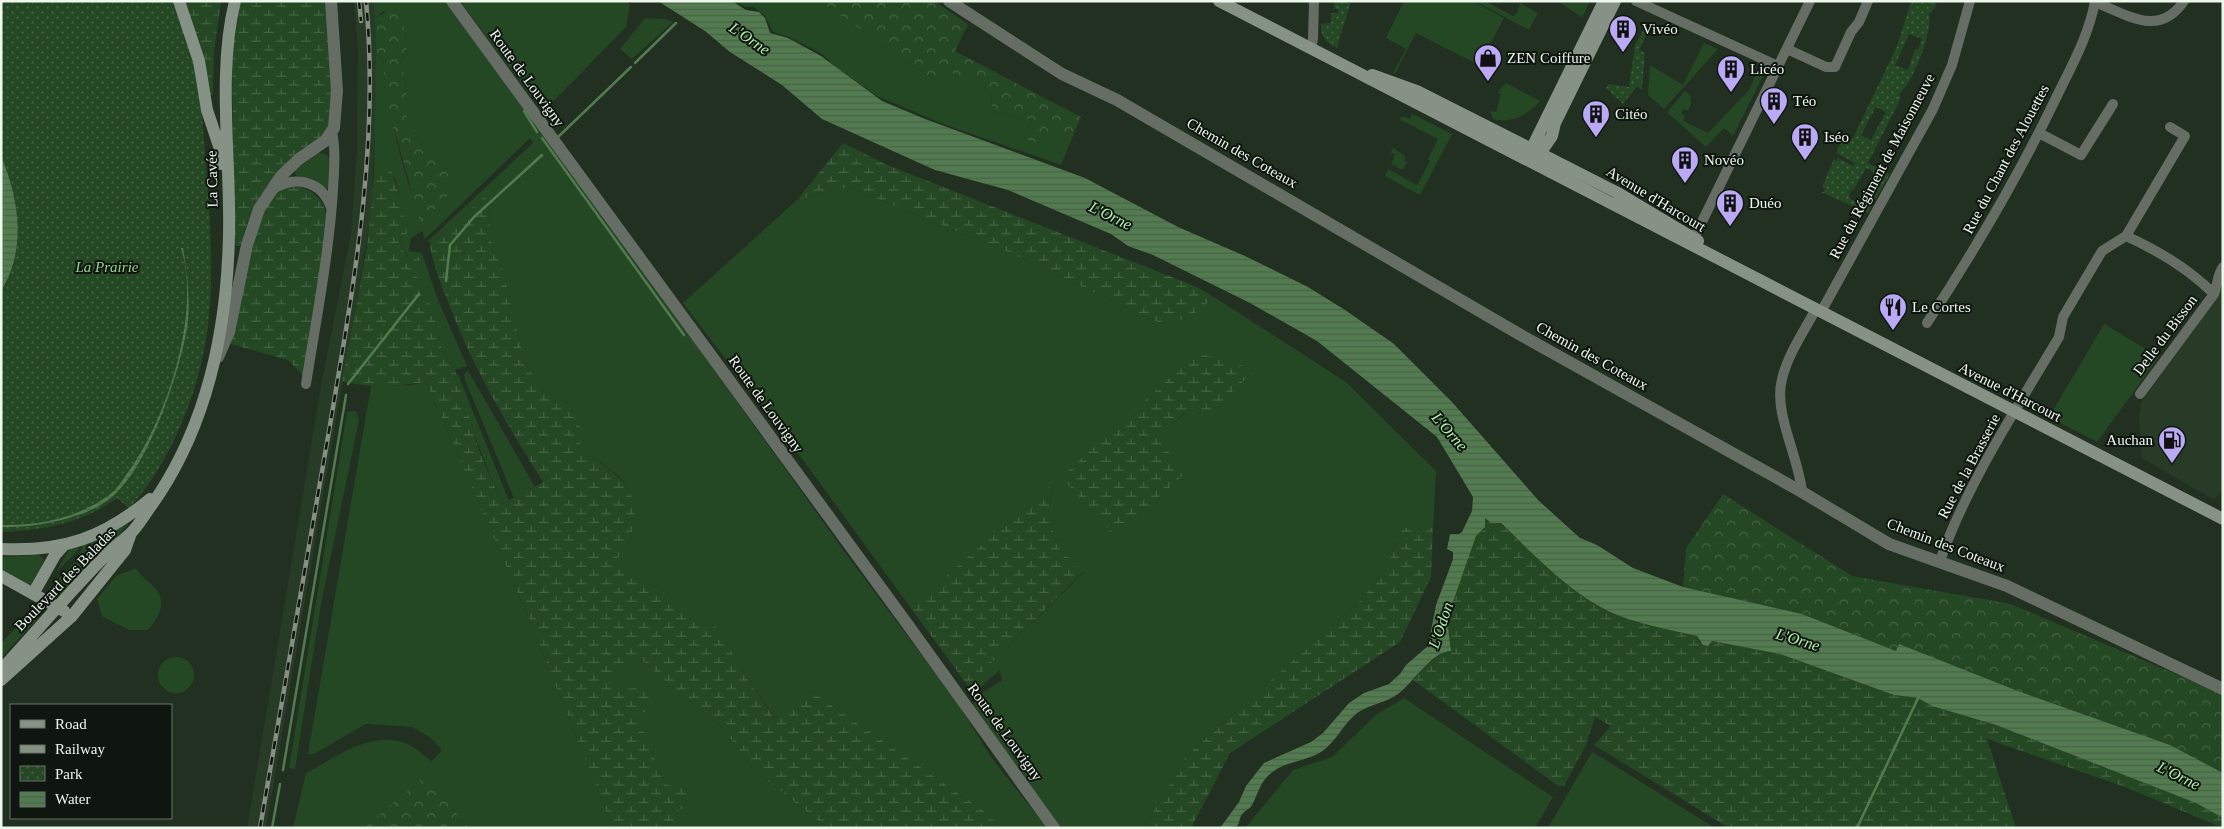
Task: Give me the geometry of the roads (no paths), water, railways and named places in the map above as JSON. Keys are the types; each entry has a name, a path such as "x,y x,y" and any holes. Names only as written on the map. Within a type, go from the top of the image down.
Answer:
{"main road":[{"path":"179,1 200,62 210,122 220,149 222,246 228,258"},
{"name":"La Cavée","path":"228,258 228,39 235,1"},
{"name":"Avenue d'Harcourt","path":"1219,1 1359,72 1382,77 1411,88 1731,265 2014,413 2223,519"},
{"path":"1532,156 1552,136 1569,84 1604,1"},
{"path":"1569,84 1615,1"},
{"name":"Avenue d'Harcourt","path":"1532,156 1616,192 1694,238 1711,254"},
{"name":"Boulevard des Baladas","path":"1,680 72,616 125,550 132,533 166,485 196,423 214,366 226,300 228,258"},
{"path":"1,549 64,545 91,538 118,524 166,485"},
{"name":"Boulevard des Baladas","path":"1,670 109,552 132,533"},
{"path":"33,594 55,555 64,545"},
{"path":"72,616 71,608 98,577 109,552"},
{"path":"1,576 72,616"}],"street":[{"path":"306,384 332,210 335,155 332,132 337,91 331,1"},
{"name":"Route de Louvigny","path":"452,1 914,633 1054,828"},
{"name":"Chemin des Coteaux","path":"949,1 1062,74 1117,100 1511,329 1802,492 1889,544 2007,586 2223,689"},
{"path":"1311,48 1314,1"},
{"path":"1636,1 1778,66"},
{"path":"1694,238 1810,1"},
{"path":"1787,49 1826,67 1835,67 1868,1"},
{"name":"Rue du Régiment de Maisonneuve","path":"1802,492 1800,474 1782,411 1780,387 1788,362 1848,264 1936,102 1952,65 1970,1"},
{"path":"2095,2 2147,22 2172,17 2184,1"},
{"name":"Rue du Chant des Alouettes","path":"1927,323 1974,250 2039,133 2085,37 2095,2"},
{"path":"2039,133 2081,155 2113,104"},
{"path":"2170,127 2185,136 2126,236 2183,268 2201,280 2214,294 2219,284 2218,274 2223,267"},
{"path":"214,366 230,332 254,219 269,192 288,169 320,146 332,132"},
{"path":"269,192 286,182 301,181 320,191 332,210"},
{"name":"Rue de la Brasserie","path":"1940,561 1948,539 1994,446 2059,337 2063,317 2102,251 2126,236"},
{"name":"Delle du Bisson","path":"2140,394 2214,294"}],"water":[{"path":"658,1 732,1 746,10 759,12 765,18 770,33 788,38 821,56 882,101 925,119 1085,178 1178,227 1245,256 1308,287 1394,344 1452,402 1538,500 1580,538 1597,545 1633,568 1683,587 1802,614 1896,651 1899,644 2018,691 2170,745 2223,773 2223,818 2196,803 1996,725 1932,706 1918,698 1894,695 1780,654 1712,641 1708,646 1703,645 1697,636 1619,616 1578,593 1551,571 1501,523 1491,523 1485,518 1485,527 1476,536 1447,619 1451,651 1437,656 1398,694 1357,713 1321,752 1285,765 1272,772 1262,784 1252,805 1240,817 1237,826 1220,828 1239,802 1246,786 1264,763 1311,742 1323,733 1349,703 1364,693 1389,684 1400,674 1406,665 1428,646 1436,605 1453,559 1453,552 1447,549 1450,534 1462,532 1472,511 1473,497 1437,437 1317,341 1250,303 1153,255 1128,246 1111,234 1008,190 935,170 822,119 782,85 730,52 705,31"},
{"path":"1,156 12,189 18,224 15,258 1,291"},
{"path":"181,248 183,248 188,288 187,328 170,393 139,463 126,482 113,496 89,511 45,524 1,527 1,525 44,522 84,510 117,488 141,453 167,397 183,334 187,303 186,274"}],"waterway":[{"path":"635,63 676,23"},
{"path":"558,137 631,67"},
{"path":"524,111 537,132"},
{"path":"542,138 684,335"},
{"path":"446,281 450,245 474,217 542,155"},
{"path":"348,384 419,294"},
{"path":"283,770 346,395"},
{"path":"1857,828 1919,696"},
{"path":"272,828 280,784"}],"railway":[{"path":"359,1 361,21"},
{"path":"260,828 347,324 362,217 370,109 366,1"}],"place":[{"name":"Vivéo","path":"1623,53"},
{"name":"ZEN Coiffure","path":"1488,82"},
{"name":"Licéo","path":"1731,93"},
{"name":"Téo","path":"1774,125"},
{"name":"Citéo","path":"1596,138"},
{"name":"Iséo","path":"1805,161"},
{"name":"Novéo","path":"1685,184"},
{"name":"Duéo","path":"1730,227"},
{"name":"Le Cortes","path":"1893,331"},
{"name":"Auchan","path":"2172,464"}],"water label":[{"name":"L'Orne","path":"750,38"},
{"name":"L'Orne","path":"1111,215"},
{"name":"L'Orne","path":"1450,431"},
{"name":"L'Odon","path":"1440,625"},
{"name":"L'Orne","path":"1798,639"},
{"name":"L'Orne","path":"2179,775"}],"park label":[{"name":"La Prairie","path":"107,267"}]}
